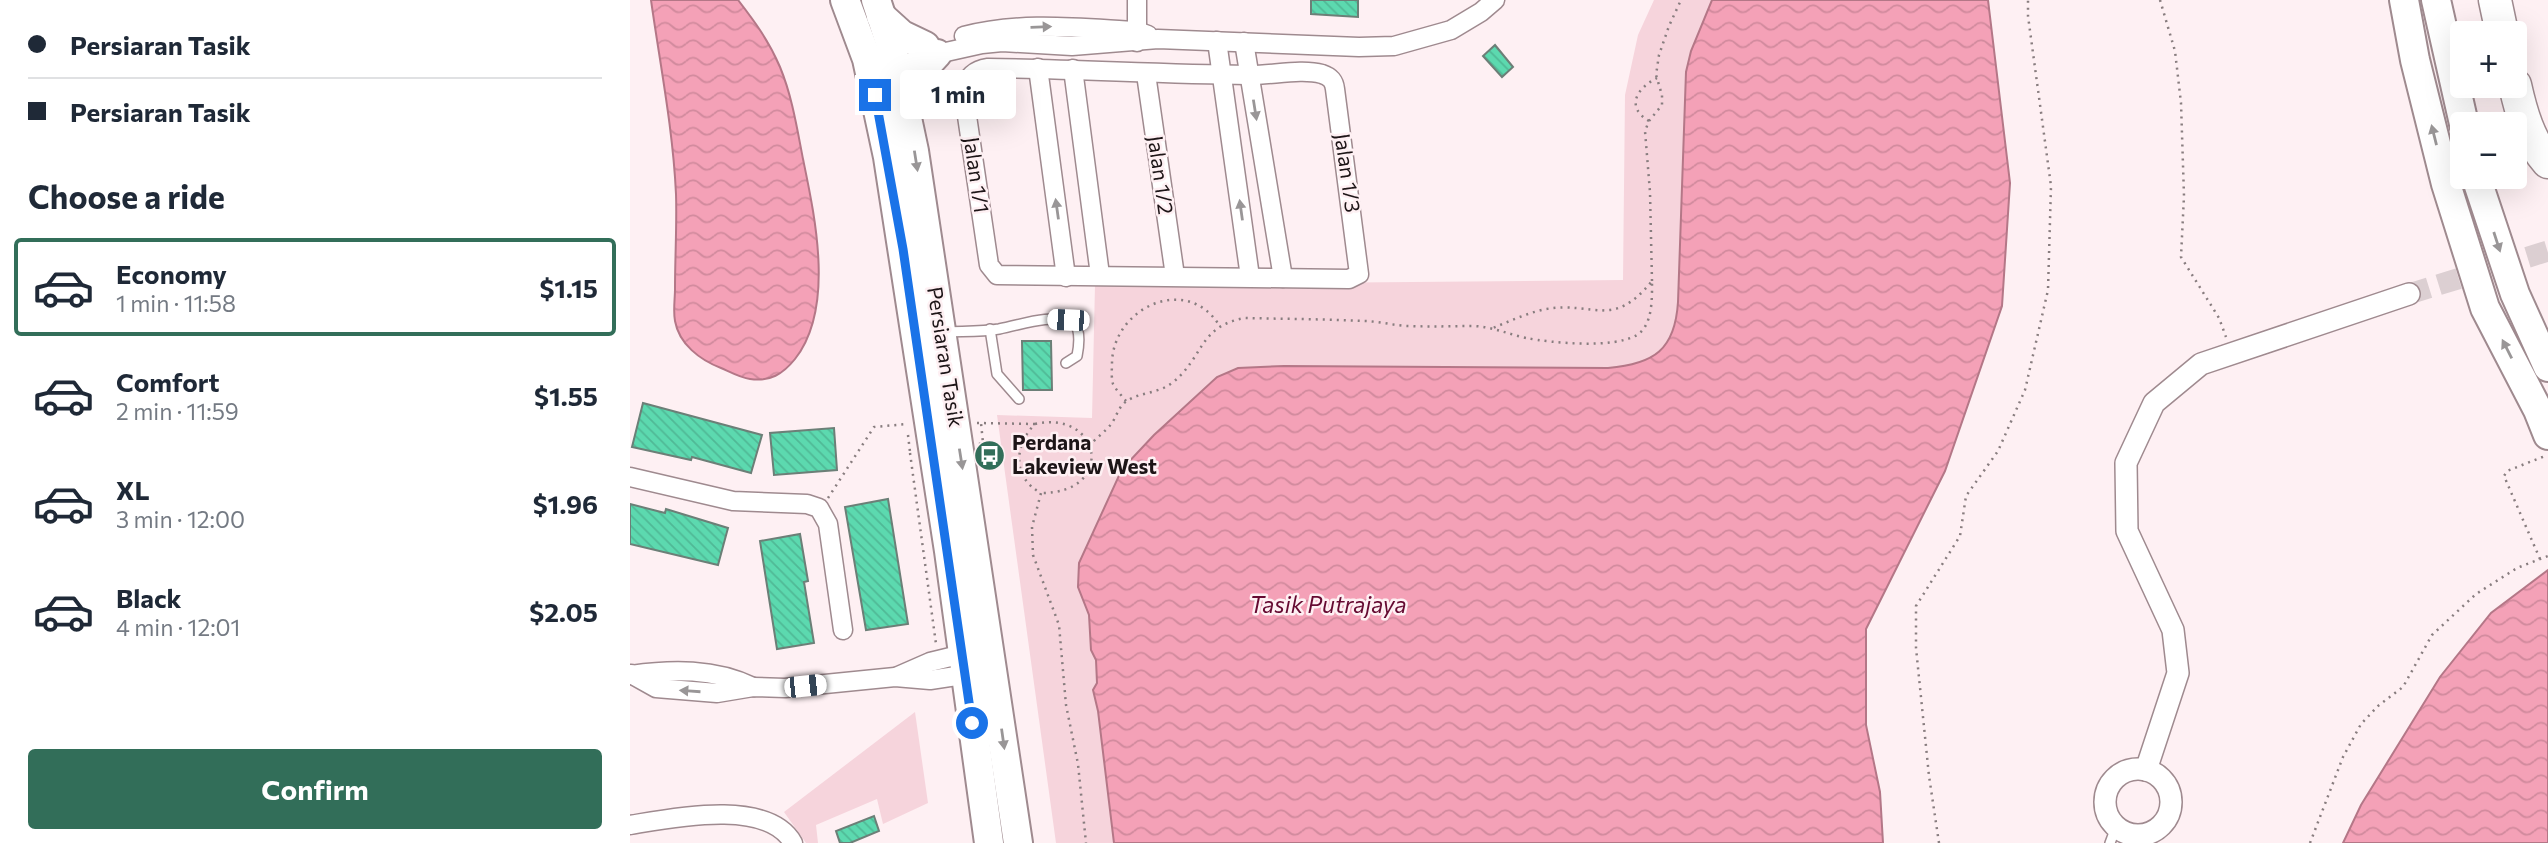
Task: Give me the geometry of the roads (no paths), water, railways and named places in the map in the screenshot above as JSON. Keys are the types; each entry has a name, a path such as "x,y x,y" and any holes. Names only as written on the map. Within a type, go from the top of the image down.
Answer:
{"highway":[{"path":"2495,0 2499,21"},
{"path":"2518,98 2523,117 2538,151 2548,162"}],"main road":[{"name":"Persiaran Tasik","path":"845,0 907,110 1018,843"},
{"path":"2404,0 2414,61 2446,184 2485,307 2543,423"},
{"path":"2436,0 2461,112"},
{"name":"Persiaran Tasik","path":"878,8 890,170 955,663 989,843"},
{"path":"878,8 902,35 931,50 907,110"},
{"path":"2480,189 2515,294 2548,367"}],"street":[{"path":"1137,37 1138,0"},
{"path":"882,63 981,38 1051,26 1098,37 1394,46 1451,30 1495,0"},
{"path":"1217,41 1250,277"},
{"path":"1244,42 1283,278 1100,275 1066,277 1038,68 1146,74 1249,75"},
{"name":"Jalan 1/1","path":"1038,68 980,69 968,78 963,89 992,271 1004,276 1066,277"},
{"path":"1073,69 1100,275"},
{"name":"Jalan 1/3","path":"1249,75 1319,73 1331,78 1335,89 1359,274 1349,279 1283,278"},
{"name":"Jalan 1/2","path":"1146,74 1175,276"},
{"path":"2146,770 2178,673 2173,630 2127,531 2126,463 2154,403 2201,364 2409,294"},
{"path":"630,478 733,501 807,504 820,508 828,524 842,630"},
{"path":"631,674 656,688 717,693 753,687 785,688 895,677 955,663 992,661"},
{"path":"895,677 930,680 955,663"},
{"path":"2146,770 2157,774 2165,782 2172,803 2164,823 2144,839 2135,835 2113,835 2105,797 2109,787 2125,772 2146,770"},
{"path":"630,825 698,816 758,818 784,830 793,843"}],"lane":[{"path":"942,332 990,330 1034,319 1074,322 1078,334 1077,356 1066,363"},
{"path":"990,330 997,374 1019,400"}],"water":[{"path":"651,0 738,0 771,49 788,89 816,234 818,289 815,314 807,338 795,359 781,373 770,378 747,378 713,365 698,356 686,344 677,329 674,313 676,194 669,121"},
{"name":"Tasik Putrajaya","path":"1712,0 1988,0 2010,183 2002,306 1945,471 1866,629 1866,725 1880,792 1883,843 1114,843 1093,690 1097,683 1096,660 1091,650 1089,615 1078,587 1079,563 1122,469 1154,435 1217,377 1238,368 1608,368 1638,363 1659,352 1672,332 1678,302 1686,72 1691,51"},
{"path":"2548,570 2548,843 2343,843 2361,805 2440,677 2491,613"}],"tunnel":[{"path":"2409,294 2548,251"}],"place":[{"name":"Perdana Lakeview West","path":"989,455"}]}
